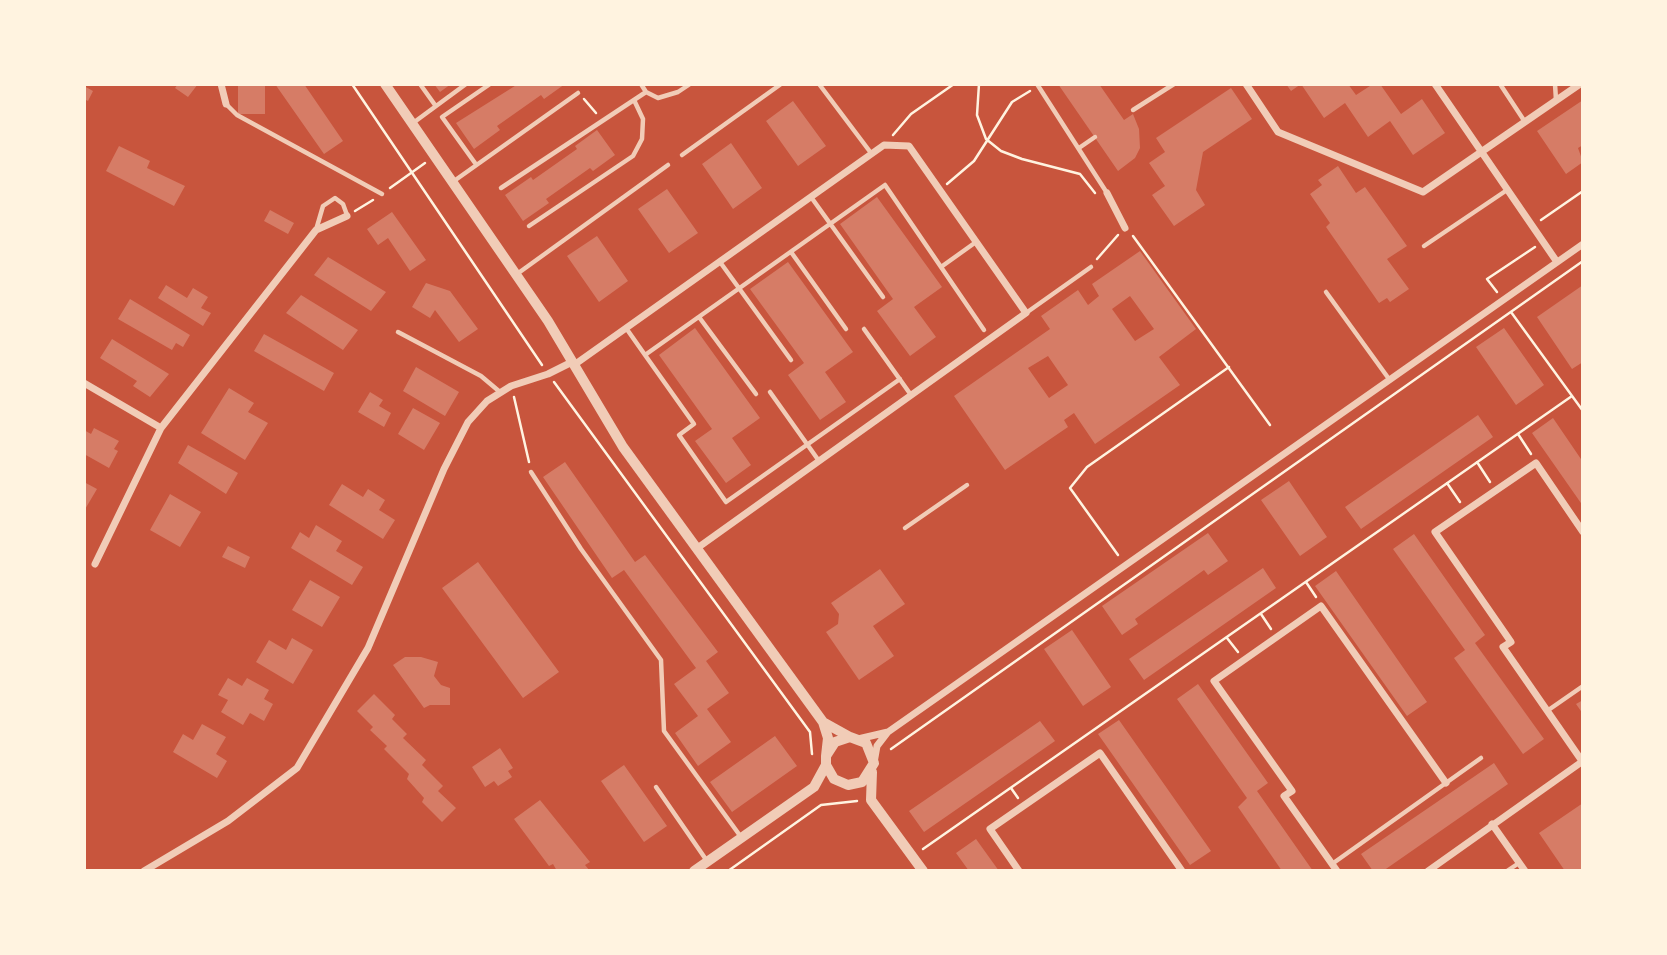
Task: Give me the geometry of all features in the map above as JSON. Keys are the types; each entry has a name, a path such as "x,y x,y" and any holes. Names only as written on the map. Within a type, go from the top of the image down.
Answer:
{"street":[{"path":"221,84 226,104"},
{"path":"386,84 516,274 623,447 823,722 828,738 826,760 829,773 871,800 923,871"},
{"path":"1246,84 1278,132 1423,192 1580,84"},
{"path":"1435,84 1557,262"},
{"path":"144,871 228,821 298,768 368,648 444,469 468,422 487,401 511,386 573,363 884,145 909,146 1026,313 696,549"},
{"path":"1105,190 1125,228"},
{"path":"95,564 161,428 317,230 347,216"},
{"path":"871,800 877,746 888,732 1583,244"},
{"path":"84,383 161,428"},
{"path":"1428,871 1583,761 1503,647 1511,642 1435,532 1536,463 1583,532"},
{"path":"1334,867 1284,796 1292,791 1214,681 1321,606 1446,783"},
{"path":"694,871 814,787 862,782 873,767 871,749 823,722"},
{"path":"814,787 835,743 888,732"},
{"path":"1019,871 990,829 1100,752 1182,871"},
{"path":"1492,824 1525,871"}],"lane":[{"path":"420,84 435,105"},
{"path":"413,123 466,84"},
{"path":"475,163 442,117 490,84"},
{"path":"641,84 646,92 658,98 678,92 690,84"},
{"path":"682,155 781,84"},
{"path":"819,84 871,154"},
{"path":"1133,110 1174,84"},
{"path":"1500,84 1526,122"},
{"path":"1555,84 1556,101"},
{"path":"1038,85 1105,190"},
{"path":"501,188 646,92"},
{"path":"454,181 475,163 579,93"},
{"path":"529,226 633,156 642,139 643,119 634,100"},
{"path":"226,104 237,115 382,194"},
{"path":"1079,148 1095,137"},
{"path":"516,274 668,165"},
{"path":"645,355 885,185 984,330"},
{"path":"1424,246 1508,190"},
{"path":"811,197 883,297"},
{"path":"317,230 323,206 335,198 343,204 347,216"},
{"path":"941,267 977,242"},
{"path":"792,252 846,329"},
{"path":"719,262 791,360"},
{"path":"1026,313 1091,267"},
{"path":"1326,292 1390,379"},
{"path":"699,317 756,394"},
{"path":"626,328 694,424 679,435 726,502 900,379"},
{"path":"864,329 911,395"},
{"path":"398,332 481,376 501,392"},
{"path":"770,392 819,461"},
{"path":"531,472 581,549 661,660 664,731 741,837"},
{"path":"905,528 967,485"},
{"path":"1547,712 1583,686"},
{"path":"1334,867 1481,758"},
{"path":"656,787 707,862"},
{"path":"1507,871 1519,863"}],"path":[{"path":"352,84 548,374 810,732 812,760"},
{"path":"884,145 911,114 954,84"},
{"path":"979,84 977,115 986,139 1001,151 1022,159 1080,174 1094,194 1105,190"},
{"path":"940,190 974,161 1012,102 1038,85"},
{"path":"579,93 603,121"},
{"path":"347,216 436,155"},
{"path":"1533,226 1583,191"},
{"path":"1091,267 1125,228 1142,245 1270,425"},
{"path":"1543,241 1487,279 1583,411"},
{"path":"890,750 1583,261"},
{"path":"1126,565 1070,488 1087,467 1229,367"},
{"path":"511,386 531,472"},
{"path":"913,856 1572,396"},
{"path":"1518,433 1536,463"},
{"path":"1477,462 1496,491"},
{"path":"1447,483 1466,511"},
{"path":"1306,582 1321,606"},
{"path":"1260,613 1276,637"},
{"path":"1227,637 1243,661"},
{"path":"814,787 821,804"},
{"path":"727,871 821,804 871,800"}],"building":[{"path":"178,84 198,84 188,97 175,88"},
{"path":"238,84 265,84 265,114 238,114"},
{"path":"275,84 304,84 343,141 324,154"},
{"path":"434,84 451,84 440,92"},
{"path":"518,84 565,84 544,99 541,95 497,126 500,130 474,149 456,123"},
{"path":"1058,84 1099,84 1124,120 1133,114 1139,129 1140,148 1135,158 1118,171"},
{"path":"1286,84 1301,84 1291,91"},
{"path":"1301,84 1348,84 1356,95 1373,84 1380,84 1401,114 1422,99 1445,133 1413,155 1390,121 1368,137 1345,103 1324,118"},
{"path":"84,86 93,91 88,101 84,99"},
{"path":"1231,88 1252,119 1203,152 1196,190 1205,205 1174,226 1152,195 1165,186 1149,163 1165,152 1156,138"},
{"path":"1583,100 1583,145 1578,148 1583,162 1566,174 1537,131"},
{"path":"793,101 826,146 798,166 766,121"},
{"path":"597,130 615,155 593,171 590,168 546,199 549,203 523,221 505,195 531,177 533,180 577,149 575,146"},
{"path":"731,143 762,188 733,209 702,164"},
{"path":"119,146 150,161 147,168 185,186 174,206 106,171"},
{"path":"1338,166 1356,193 1365,187 1407,246 1387,259 1409,289 1390,302 1387,298 1379,303 1326,227 1330,223 1310,194 1322,185 1318,180"},
{"path":"667,189 698,233 669,253 638,209"},
{"path":"877,197 942,287 914,307 936,337 910,356 877,311 893,299 840,224"},
{"path":"270,210 294,223 288,234 264,221"},
{"path":"392,212 426,260 410,271 388,238 378,245 367,229"},
{"path":"597,236 628,281 599,302 567,256"},
{"path":"1140,251 1196,329 1159,357 1180,385 1095,444 1074,413 1064,420 1068,427 1005,470 954,396 1050,329 1041,316 1078,290 1088,305 1099,296 1092,284","holes":["1130,296 1154,329 1135,341 1112,309","1048,356 1068,385 1049,398 1028,368"]},
{"path":"328,257 386,292 371,311 314,275"},
{"path":"788,262 853,352 825,372 846,402 820,420 788,375 804,363 750,289"},
{"path":"426,283 450,291 478,329 459,342 435,310 430,318 412,307"},
{"path":"166,285 187,298 193,288 208,297 201,308 211,313 203,326 158,298"},
{"path":"1583,285 1583,362 1572,369 1537,317"},
{"path":"301,295 358,330 343,350 286,313"},
{"path":"130,299 190,335 183,347 176,343 172,350 118,319"},
{"path":"695,328 760,418 732,438 751,465 726,483 695,441 712,429 659,355"},
{"path":"1504,328 1544,385 1516,405 1476,347"},
{"path":"264,334 334,373 324,391 254,351"},
{"path":"112,339 169,374 150,397 133,386 137,381 100,358"},
{"path":"416,367 459,392 445,416 403,391"},
{"path":"229,388 254,403 248,412 268,423 245,460 201,433"},
{"path":"370,392 383,400 379,406 391,413 384,427 358,412"},
{"path":"413,408 440,423 424,450 398,434"},
{"path":"1478,415 1493,437 1361,529 1345,507"},
{"path":"1553,418 1583,462 1583,506 1532,433"},
{"path":"94,428 119,441 114,449 118,451 109,468 84,454 84,430 91,434"},
{"path":"188,445 238,473 226,494 178,463"},
{"path":"565,462 635,562 645,555 718,652 706,661 729,693 707,709 731,742 698,766 675,733 698,716 674,684 696,668 624,570 612,578 543,477"},
{"path":"1289,481 1327,537 1300,556 1261,500"},
{"path":"84,482 97,489 84,511"},
{"path":"342,484 363,497 368,489 385,500 379,510 395,520 383,539 329,505"},
{"path":"170,494 201,512 180,547 150,530"},
{"path":"316,525 342,541 336,551 363,567 352,585 291,548 300,532 309,538"},
{"path":"1208,533 1228,561 1208,575 1204,570 1135,619 1138,624 1122,635 1102,606"},
{"path":"1414,534 1485,635 1475,643 1544,739 1523,754 1454,658 1465,650 1393,549"},
{"path":"228,546 250,557 245,568 222,557"},
{"path":"478,562 559,672 523,698 442,588"},
{"path":"1263,568 1276,588 1144,680 1129,659"},
{"path":"880,569 905,604 873,626 894,656 859,680 826,632 838,624 839,614 831,603"},
{"path":"1336,571 1427,702 1407,716 1315,586"},
{"path":"310,580 340,597 322,627 292,610"},
{"path":"1072,630 1111,687 1083,706 1044,649"},
{"path":"292,638 313,650 293,684 256,662 269,640 286,650"},
{"path":"405,657 421,657 438,662 434,676 441,685 450,688 450,705 430,705 424,708 393,665"},
{"path":"228,678 242,686 247,678 269,690 264,699 273,704 264,721 250,713 243,725 221,712 228,700 218,695"},
{"path":"1198,684 1268,783 1257,791 1313,871 1282,871 1238,807 1247,798 1177,699"},
{"path":"374,694 395,715 392,719 407,734 403,738 426,760 422,765 443,786 438,791 456,808 442,822 422,802 424,798 407,779 409,774 384,749 387,746 370,730 373,727 357,711"},
{"path":"1583,700 1583,714 1576,704"},
{"path":"1119,720 1211,851 1190,865 1098,734"},
{"path":"1040,721 1055,741 924,832 909,811"},
{"path":"202,724 226,737 216,754 227,761 217,778 173,752 183,734 193,740"},
{"path":"775,736 797,766 732,812 710,782"},
{"path":"500,748 513,768 508,771 512,777 498,786 494,781 485,787 472,767"},
{"path":"1494,763 1508,784 1383,871 1373,871 1361,854"},
{"path":"624,765 667,826 644,842 601,781"},
{"path":"540,800 590,862 585,865 590,871 557,871 553,864 549,866 514,819"},
{"path":"1583,803 1583,871 1565,871 1539,833"},
{"path":"976,839 999,871 969,871 956,853"}]}
